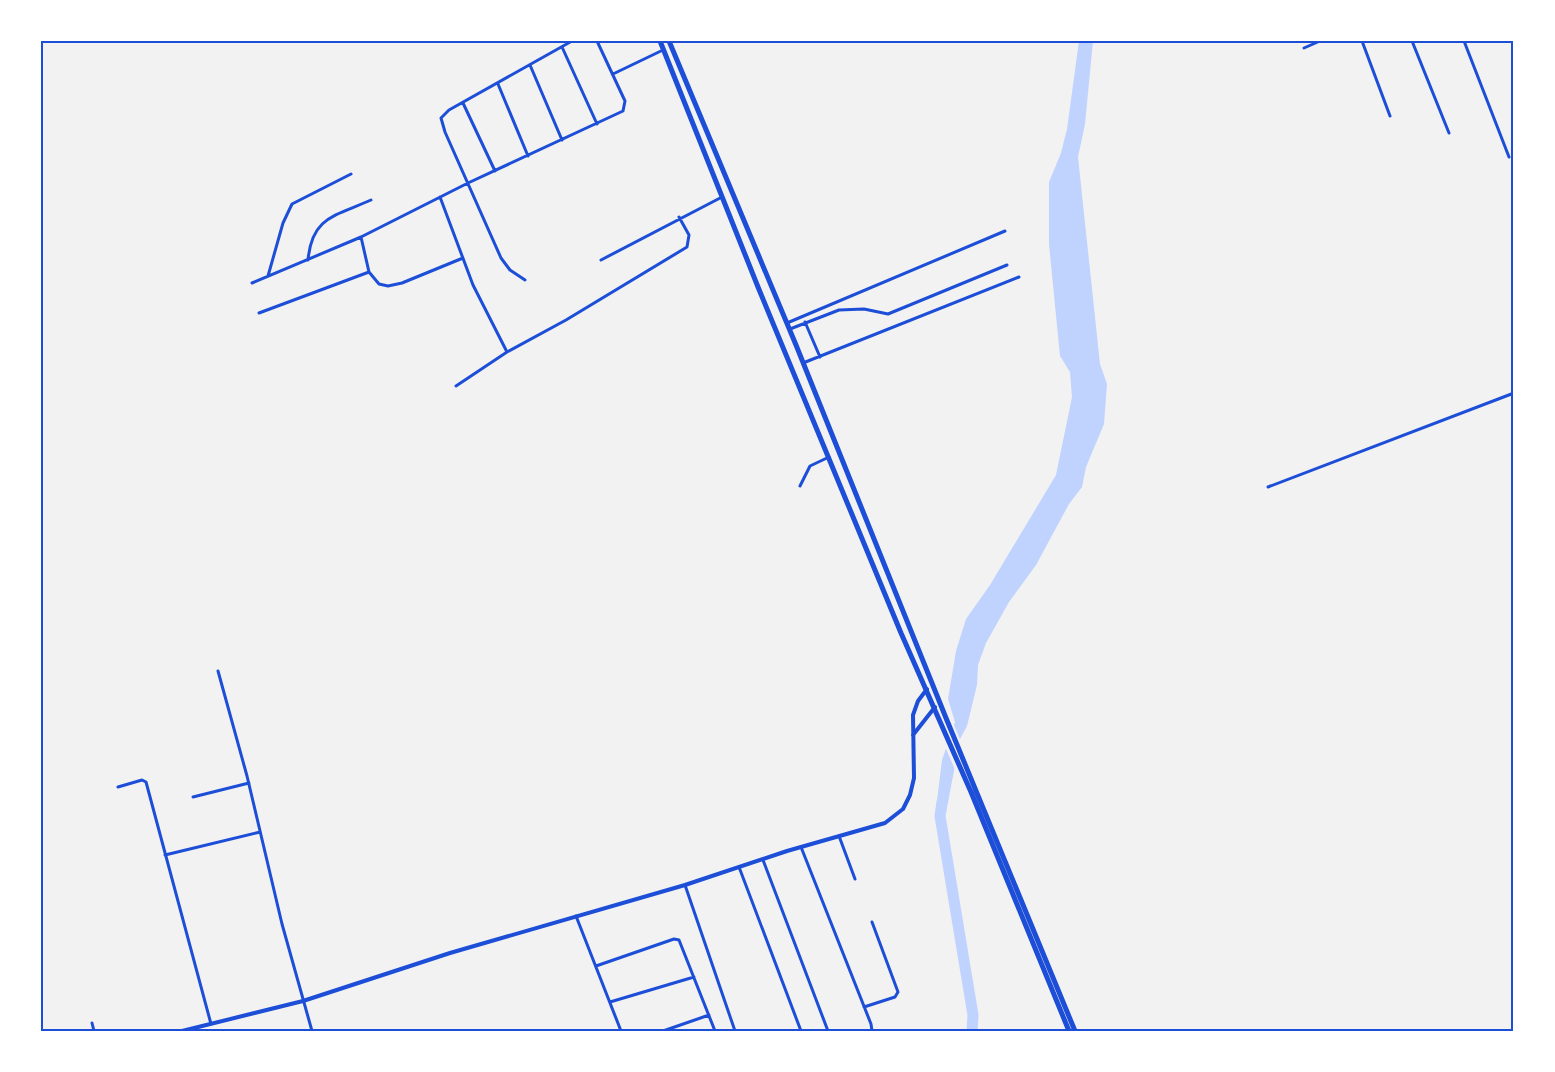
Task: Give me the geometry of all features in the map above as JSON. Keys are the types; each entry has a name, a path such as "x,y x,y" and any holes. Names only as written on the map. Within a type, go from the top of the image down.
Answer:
{"highway":[{"path":"660,41 901,633 944,727 1069,1031"},
{"path":"669,41 803,363 946,718 1076,1031"}],"street":[{"path":"525,280 510,270 505,264 445,132 441,118 443,114 572,41"},
{"path":"252,283 361,238 468,183 597,124 625,108 625,101 597,41"},
{"path":"1304,48 1320,41"},
{"path":"1362,41 1390,116"},
{"path":"1412,41 1449,134"},
{"path":"1464,41 1509,157"},
{"path":"562,47 597,124"},
{"path":"613,74 663,50"},
{"path":"530,65 562,140"},
{"path":"498,84 528,156"},
{"path":"463,103 495,171"},
{"path":"268,276 282,223 292,204 321,187 351,174"},
{"path":"440,197 483,306 507,352"},
{"path":"601,260 679,217 722,197"},
{"path":"308,260 310,243 318,227 332,217 371,200"},
{"path":"456,386 507,352 566,320 687,247 688,234 679,217"},
{"path":"786,323 1005,231"},
{"path":"361,238 369,272 379,284 394,285 463,258"},
{"path":"789,329 839,310 864,309 888,314 1007,265"},
{"path":"259,313 369,272"},
{"path":"803,363 1019,277"},
{"path":"805,322 820,356"},
{"path":"1268,487 1514,393"},
{"path":"800,486 810,466 829,457"},
{"path":"218,671 249,783 312,1031"},
{"path":"182,1031 303,1001 450,952 685,885 801,847 885,823 903,809 910,796 914,778 913,735 915,708 927,688"},
{"path":"913,735 935,707"},
{"path":"118,787 142,780 146,782 211,1024"},
{"path":"193,797 249,783"},
{"path":"165,855 260,832"},
{"path":"839,836 855,878"},
{"path":"801,847 872,1031"},
{"path":"763,860 828,1031"},
{"path":"739,867 801,1031"},
{"path":"685,885 734,1031"},
{"path":"576,916 621,1031"},
{"path":"864,1007 896,997 898,992 872,922"},
{"path":"596,966 677,939 681,941 715,1031"},
{"path":"610,1002 694,977"},
{"path":"663,1031 709,1015"},
{"path":"92,1023 94,1031"}],"water":[{"path":"1079,41 1093,41 1085,124 1078,157 1100,364 1107,384 1104,424 1086,467 1082,487 1069,504 1036,565 1009,602 986,643 978,665 977,685 967,726 960,739 946,813 940,816 936,809 942,760 955,722 948,699 956,651 966,619 990,585 1056,475 1072,397 1070,372 1060,356 1049,244 1049,182 1061,153 1067,129"}],"pier":[{"path":"948,711 962,744 956,772 944,744 952,721"}],"waterway":[{"path":"942,802 940,816 973,1015 972,1031"}]}
